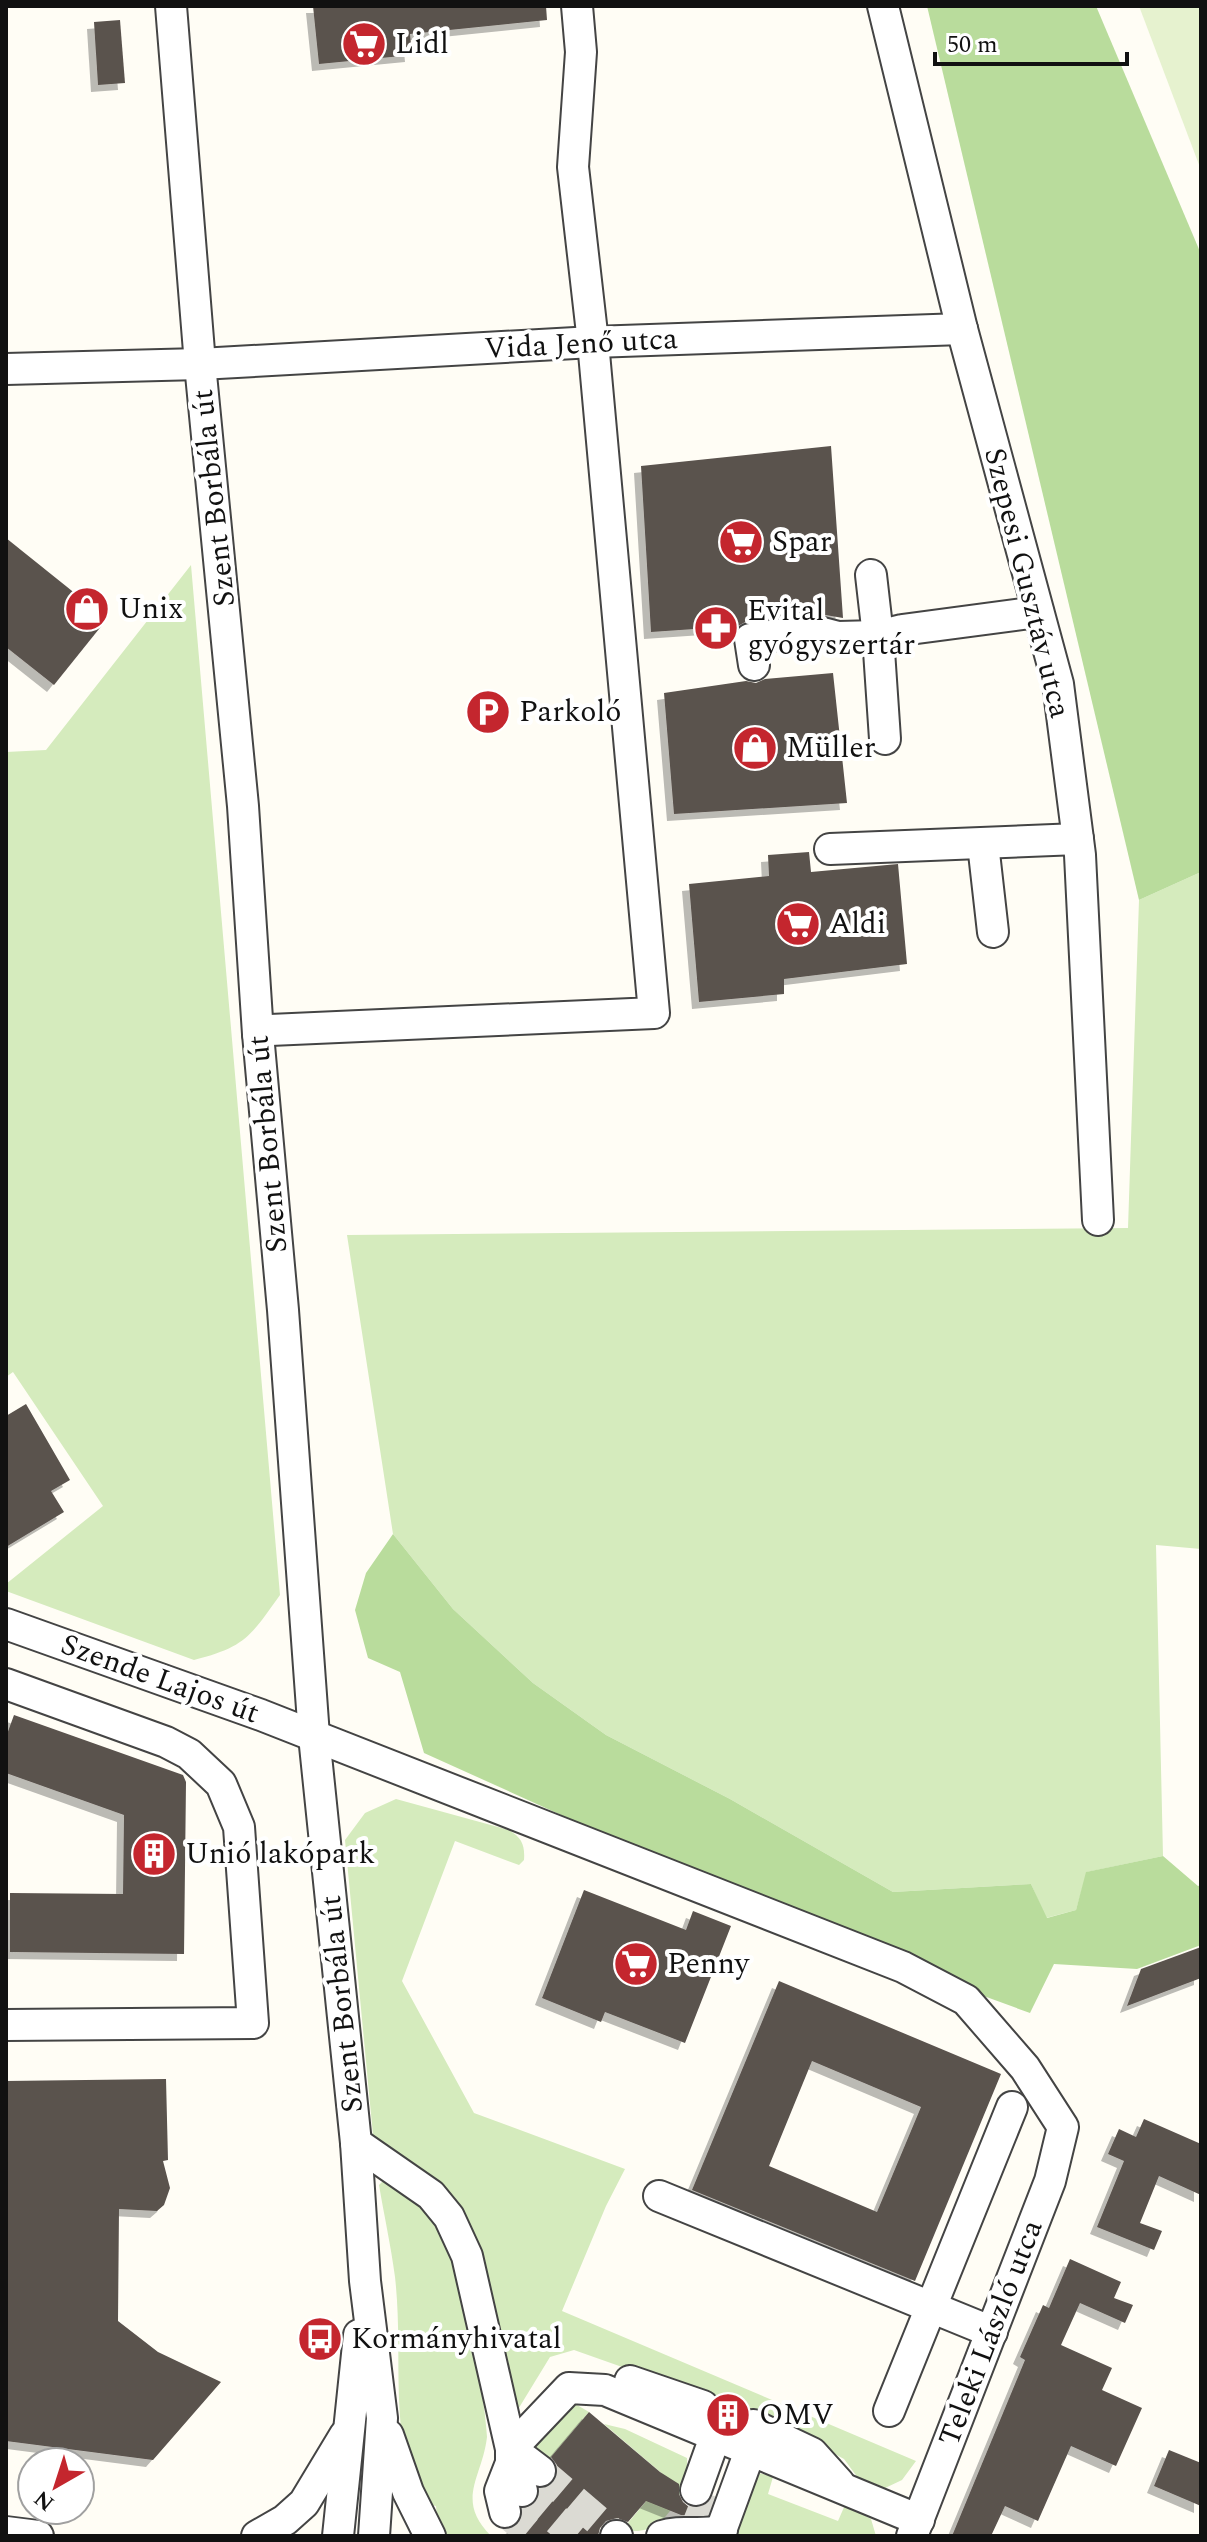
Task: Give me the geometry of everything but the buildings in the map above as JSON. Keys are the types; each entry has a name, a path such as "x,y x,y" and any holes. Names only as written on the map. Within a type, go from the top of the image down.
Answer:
{"street":[{"name":"Szent Borbála út","path":"171,6 200,364 243,806 314,1736 356,2143 365,2281 382,2418 374,2536"},
{"path":"258,1034 270,1030 654,1013 593,342 573,167 581,52 577,6"},
{"name":"Szepesi Gusztáv utca","path":"883,6 962,329 1058,684 1078,839 1098,1220"},
{"name":"Vida Jenő utca","path":"6,369 200,364 593,342 962,329"},
{"path":"871,575 885,739"},
{"path":"754,665 750,639 811,630 838,637 878,636 1038,612"},
{"path":"830,849 1078,839"},
{"path":"983,844 993,932"},
{"name":"Szende Lajos út","path":"6,1624 261,1715 903,1967 966,2000 1025,2068 1063,2127"},
{"path":"6,1684 166,1742 189,1754 221,1784 239,1827 253,2023 6,2025"},
{"path":"889,2411 1012,2107"},
{"name":"Teleki László utca","path":"915,2528 1050,2181 1063,2127"},
{"path":"356,2143 431,2195 449,2217 467,2256 518,2477 569,2388 602,2372 703,2406"},
{"path":"659,2196 992,2332"},
{"name":"Szent Borbála út","path":"338,2536 365,2281"},
{"path":"569,2388 605,2390 736,2439 812,2453 845,2490 915,2528"},
{"path":"382,2418 408,2492 430,2536"},
{"path":"257,2536 285,2520 304,2503 350,2426"},
{"path":"695,2521 736,2439"},
{"path":"695,2521 736,2439"},
{"path":"6,2532 38,2536"}],"green space":[{"path":"927,6 1096,6 1201,254 1201,872 1139,900"},
{"path":"1139,6 1201,6 1201,170"},
{"path":"191,565 280,1595 253,1631 236,1645 194,1660 6,1591 6,1584 103,1506 13,1372 6,1377 6,752 46,750"},
{"path":"1201,872 1201,1549 1156,1545 1163,1856 1087,1872 1076,1910 1046,1918 1031,1884 893,1892 730,1799 606,1735 533,1683 453,1609 393,1534 347,1235 1128,1228 1139,900"},
{"path":"393,1534 453,1609 533,1683 606,1735 730,1799 893,1892 1031,1884 1047,1918 1076,1910 1086,1872 1163,1856 1198,1886 1201,1885 1201,1945 1137,1969 1054,1964 1030,2013 874,1956 424,1753 400,1672 368,1658 355,1610 366,1573"},
{"path":"396,1799 509,1830 523,1846 524,1860 519,1865 455,1841 402,1981 474,2113 625,2169 562,2311 916,2461 902,2480 883,2489 861,2482 844,2459 758,2413 709,2393 707,2397 574,2350 550,2357 517,2411 490,2296 373,2135 345,1840 365,1813"},
{"path":"383,2181 406,2193 424,2208 438,2228 458,2272 480,2379 487,2437 474,2488 474,2511 491,2536 446,2536 437,2518 436,2506 419,2503 409,2474 400,2418 395,2277 379,2185"},
{"path":"572,2402 589,2412 547,2462 534,2452 532,2445"},
{"path":"604,2424 625,2429 687,2458 678,2498 661,2521 650,2528 637,2531 623,2529 666,2477"},
{"path":"759,2473 773,2477 768,2494 838,2521 845,2505 871,2519 876,2536 728,2536 751,2476"}],"tunnel":[{"path":"703,2406 753,2425"},
{"path":"540,2471 616,2536"},
{"path":"522,2491 576,2536"},
{"path":"698,2522 709,2494"},
{"path":"505,2512 534,2536"}],"place":[{"name":"Lidl","path":"364,44"},
{"name":"Spar","path":"741,542"},
{"name":"Unix","path":"87,609"},
{"name":"Evital gyógyszertár","path":"716,628"},
{"name":"Parkoló","path":"488,712"},
{"name":"Müller","path":"755,748"},
{"name":"Aldi","path":"798,924"},
{"name":"Unió lakópark","path":"154,1854"},
{"name":"Penny","path":"636,1964"},
{"name":"Kormányhivatal","path":"320,2339"},
{"name":"OMV","path":"728,2415"}]}
